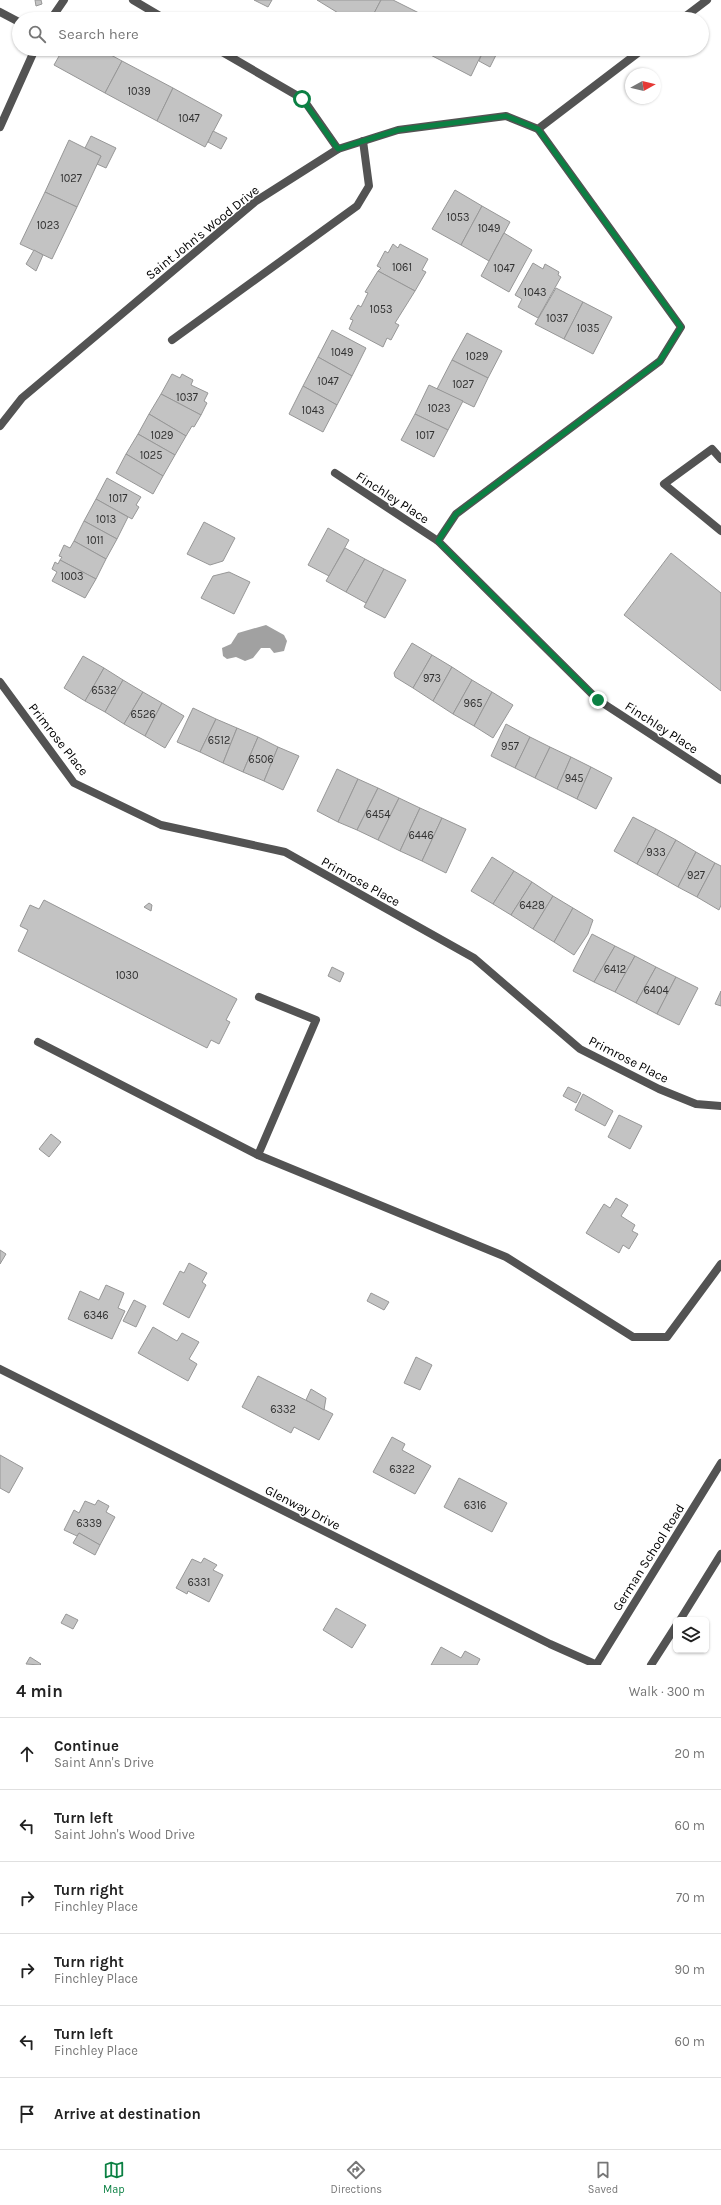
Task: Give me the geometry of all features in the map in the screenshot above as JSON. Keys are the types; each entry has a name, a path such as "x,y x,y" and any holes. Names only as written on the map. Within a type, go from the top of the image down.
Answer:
{"street":[{"path":"56,12 64,0"},
{"path":"133,0 154,12"},
{"path":"691,12 707,0"},
{"path":"0,12 12,18"},
{"path":"0,127 32,56"},
{"path":"229,56 302,99 338,149"},
{"path":"438,541 456,514 660,361 681,327 538,129 634,56"},
{"name":"Saint John's Wood Drive","path":"0,426 22,398 256,201 338,149 398,130 506,116 538,129"},
{"path":"172,340 357,206 369,186 363,141"},
{"path":"721,459 712,449 664,484 721,531"},
{"name":"Finchley Place","path":"335,473 438,541 598,700 721,780"},
{"name":"Primrose Place","path":"0,682 74,783 161,825 285,852 474,958 580,1049 667,1092 696,1104 721,1106"},
{"path":"258,1155 316,1020 259,997"},
{"path":"38,1042 258,1155 506,1257 633,1337 667,1337 721,1264"},
{"name":"Glenway Drive","path":"0,1369 550,1644 596,1665"},
{"name":"German School Road","path":"596,1665 721,1462"},
{"path":"682,1617 721,1554"},
{"path":"651,1665 673,1631"}],"shaded area":[{"path":"266,625 284,635 287,641 284,651 274,653 270,648 261,648 253,658 245,661 236,657 227,659 223,656 222,648 231,644 238,633"}],"building":[{"path":"35,0 41,0 42,4 36,6"},
{"path":"254,0 272,0 268,7"},
{"path":"317,0 381,0 375,12 337,12"},
{"path":"381,0 393,0 417,12 375,12"},
{"path":"59,56 113,56 122,61 105,93 54,65"},
{"path":"432,56 481,56 471,76"},
{"path":"481,56 496,56 490,67 479,61"},
{"path":"122,61 173,88 157,121 105,93"},
{"path":"173,88 222,115 205,147 157,121"},
{"path":"213,131 227,138 221,149 208,142"},
{"path":"91,136 116,148 106,168 97,164 101,156 85,148"},
{"path":"69,140 101,156 77,207 45,192"},
{"path":"455,190 482,206 461,245 432,229"},
{"path":"45,192 77,207 52,259 20,244"},
{"path":"482,206 510,222 489,261 461,245"},
{"path":"504,233 532,250 509,292 481,276"},
{"path":"393,244 398,248 400,244 428,259 422,270 426,272 415,291 378,271 381,268 377,266 385,251 388,253"},
{"path":"34,250 43,255 36,271 26,264"},
{"path":"533,263 543,269 545,264 559,272 558,275 561,277 538,318 518,307 522,299 515,295"},
{"path":"378,271 415,291 395,323 399,325 391,340 387,338 383,347 349,329 353,320 350,319 358,305 361,307 368,293 365,292"},
{"path":"556,288 583,302 564,339 535,324"},
{"path":"583,302 612,317 593,354 564,339"},
{"path":"332,330 366,348 352,376 318,357"},
{"path":"467,333 502,351 488,378 452,360"},
{"path":"318,357 352,376 337,405 303,386"},
{"path":"452,360 488,378 474,407 437,389"},
{"path":"172,374 180,378 182,374 193,380 191,385 208,393 204,401 207,403 201,415 161,394"},
{"path":"429,385 463,401 448,430 415,414"},
{"path":"303,386 337,405 323,432 289,414"},
{"path":"161,394 201,415 194,427 192,426 186,436 149,414"},
{"path":"149,414 186,436 175,455 138,434"},
{"path":"415,414 448,430 434,457 401,440"},
{"path":"138,434 175,455 163,476 126,454"},
{"path":"126,454 163,476 153,494 116,473"},
{"path":"107,478 141,497 136,505 139,507 132,519 96,499"},
{"path":"96,499 128,517 117,539 84,521"},
{"path":"84,521 117,539 106,559 74,541"},
{"path":"204,522 235,538 223,561 210,565 187,554"},
{"path":"328,528 349,540 329,576 308,565"},
{"path":"74,541 106,559 96,579 60,560 62,557 59,556 64,545 70,548"},
{"path":"345,548 365,559 346,592 326,581"},
{"path":"671,553 721,593 721,691 624,615"},
{"path":"365,559 384,569 366,603 346,592"},
{"path":"60,560 96,579 85,598 52,581 57,572 52,569 55,562 58,564"},
{"path":"384,569 406,580 385,618 364,607"},
{"path":"229,572 250,582 234,614 201,598 213,576"},
{"path":"412,643 432,655 413,688 395,677 394,673"},
{"path":"432,655 452,667 433,701 413,688"},
{"path":"83,656 104,668 85,701 64,688"},
{"path":"452,667 472,680 453,714 433,701"},
{"path":"104,668 123,680 105,712 85,701"},
{"path":"123,680 143,692 124,724 105,712"},
{"path":"472,680 492,692 474,726 453,714"},
{"path":"143,692 162,703 145,736 124,724"},
{"path":"492,692 513,705 493,738 474,726"},
{"path":"162,703 184,716 165,748 145,736"},
{"path":"193,708 216,719 200,752 177,742"},
{"path":"216,719 237,728 223,763 200,752"},
{"path":"506,724 530,737 515,768 491,756"},
{"path":"237,728 258,737 243,772 223,763"},
{"path":"258,737 278,747 264,781 243,772"},
{"path":"530,737 550,747 535,778 515,768"},
{"path":"278,747 299,756 283,790 264,781"},
{"path":"550,747 571,757 557,789 535,778"},
{"path":"571,757 591,767 577,799 557,789"},
{"path":"591,767 612,778 596,809 577,799"},
{"path":"337,769 358,779 338,822 317,811"},
{"path":"358,779 378,788 357,830 338,822"},
{"path":"378,788 399,798 378,840 357,830"},
{"path":"399,798 420,808 400,851 378,840"},
{"path":"420,808 442,818 422,861 400,851"},
{"path":"633,817 656,829 637,864 614,851"},
{"path":"442,818 466,829 446,873 422,861"},
{"path":"656,829 676,840 657,875 637,864"},
{"path":"676,840 696,852 678,887 657,875"},
{"path":"696,852 715,863 697,897 678,887"},
{"path":"492,857 514,871 493,904 471,891"},
{"path":"715,863 721,866 721,905 719,910 697,897"},
{"path":"514,871 532,882 511,915 493,904"},
{"path":"532,882 553,896 533,929 511,915"},
{"path":"553,896 573,908 554,942 533,929"},
{"path":"44,900 237,999 226,1020 230,1022 219,1044 211,1040 207,1048 18,951 28,930 20,926 30,905 39,909"},
{"path":"149,903 152,905 151,911 144,907"},
{"path":"573,908 593,920 588,934 574,955 554,942"},
{"path":"592,934 615,946 594,982 573,971"},
{"path":"615,946 635,956 615,992 594,982"},
{"path":"635,956 656,967 636,1003 615,992"},
{"path":"332,967 344,973 340,982 328,976"},
{"path":"656,967 676,977 657,1014 636,1003"},
{"path":"676,977 698,988 679,1025 657,1014"},
{"path":"721,991 721,1006 715,1004"},
{"path":"568,1087 581,1093 576,1103 563,1096"},
{"path":"583,1094 613,1111 605,1126 575,1110"},
{"path":"619,1115 642,1126 630,1149 608,1137"},
{"path":"51,1134 61,1142 49,1157 39,1149"},
{"path":"616,1198 628,1205 621,1216 635,1225 632,1231 638,1234 629,1249 623,1245 619,1253 586,1233 604,1204 610,1208"},
{"path":"0,1250 6,1254 0,1264"},
{"path":"189,1263 207,1273 202,1282 206,1285 189,1318 163,1304 180,1271 184,1273"},
{"path":"106,1285 124,1293 118,1308 125,1311 112,1339 68,1319 80,1291 99,1300"},
{"path":"371,1293 389,1302 384,1310 367,1301"},
{"path":"134,1300 146,1306 136,1327 123,1321"},
{"path":"153,1327 177,1341 182,1333 199,1342 189,1359 197,1364 188,1381 138,1353"},
{"path":"416,1357 432,1365 420,1390 404,1383"},
{"path":"258,1376 333,1414 319,1440 294,1427 291,1433 242,1407"},
{"path":"311,1389 326,1398 324,1410 306,1400"},
{"path":"392,1437 405,1444 402,1450 431,1466 415,1494 373,1472"},
{"path":"0,1455 23,1468 9,1493 0,1488"},
{"path":"459,1478 507,1503 492,1532 444,1507"},
{"path":"98,1500 109,1506 106,1512 115,1517 100,1545 79,1533 77,1536 64,1530 74,1510 79,1513 85,1501 95,1505"},
{"path":"79,1533 100,1545 95,1555 73,1543"},
{"path":"204,1558 217,1565 213,1570 223,1575 209,1602 188,1591 187,1594 176,1588 192,1559 201,1563"},
{"path":"336,1608 366,1625 352,1648 323,1630"},
{"path":"66,1614 78,1620 73,1629 61,1623"},
{"path":"441,1647 461,1658 465,1651 480,1659 477,1665 431,1665"},
{"path":"30,1657 41,1664 26,1664"}],"route":[{"path":"302,99 338,149 398,130 506,116 538,129 681,327 660,361 456,514 438,541 598,700"}]}
